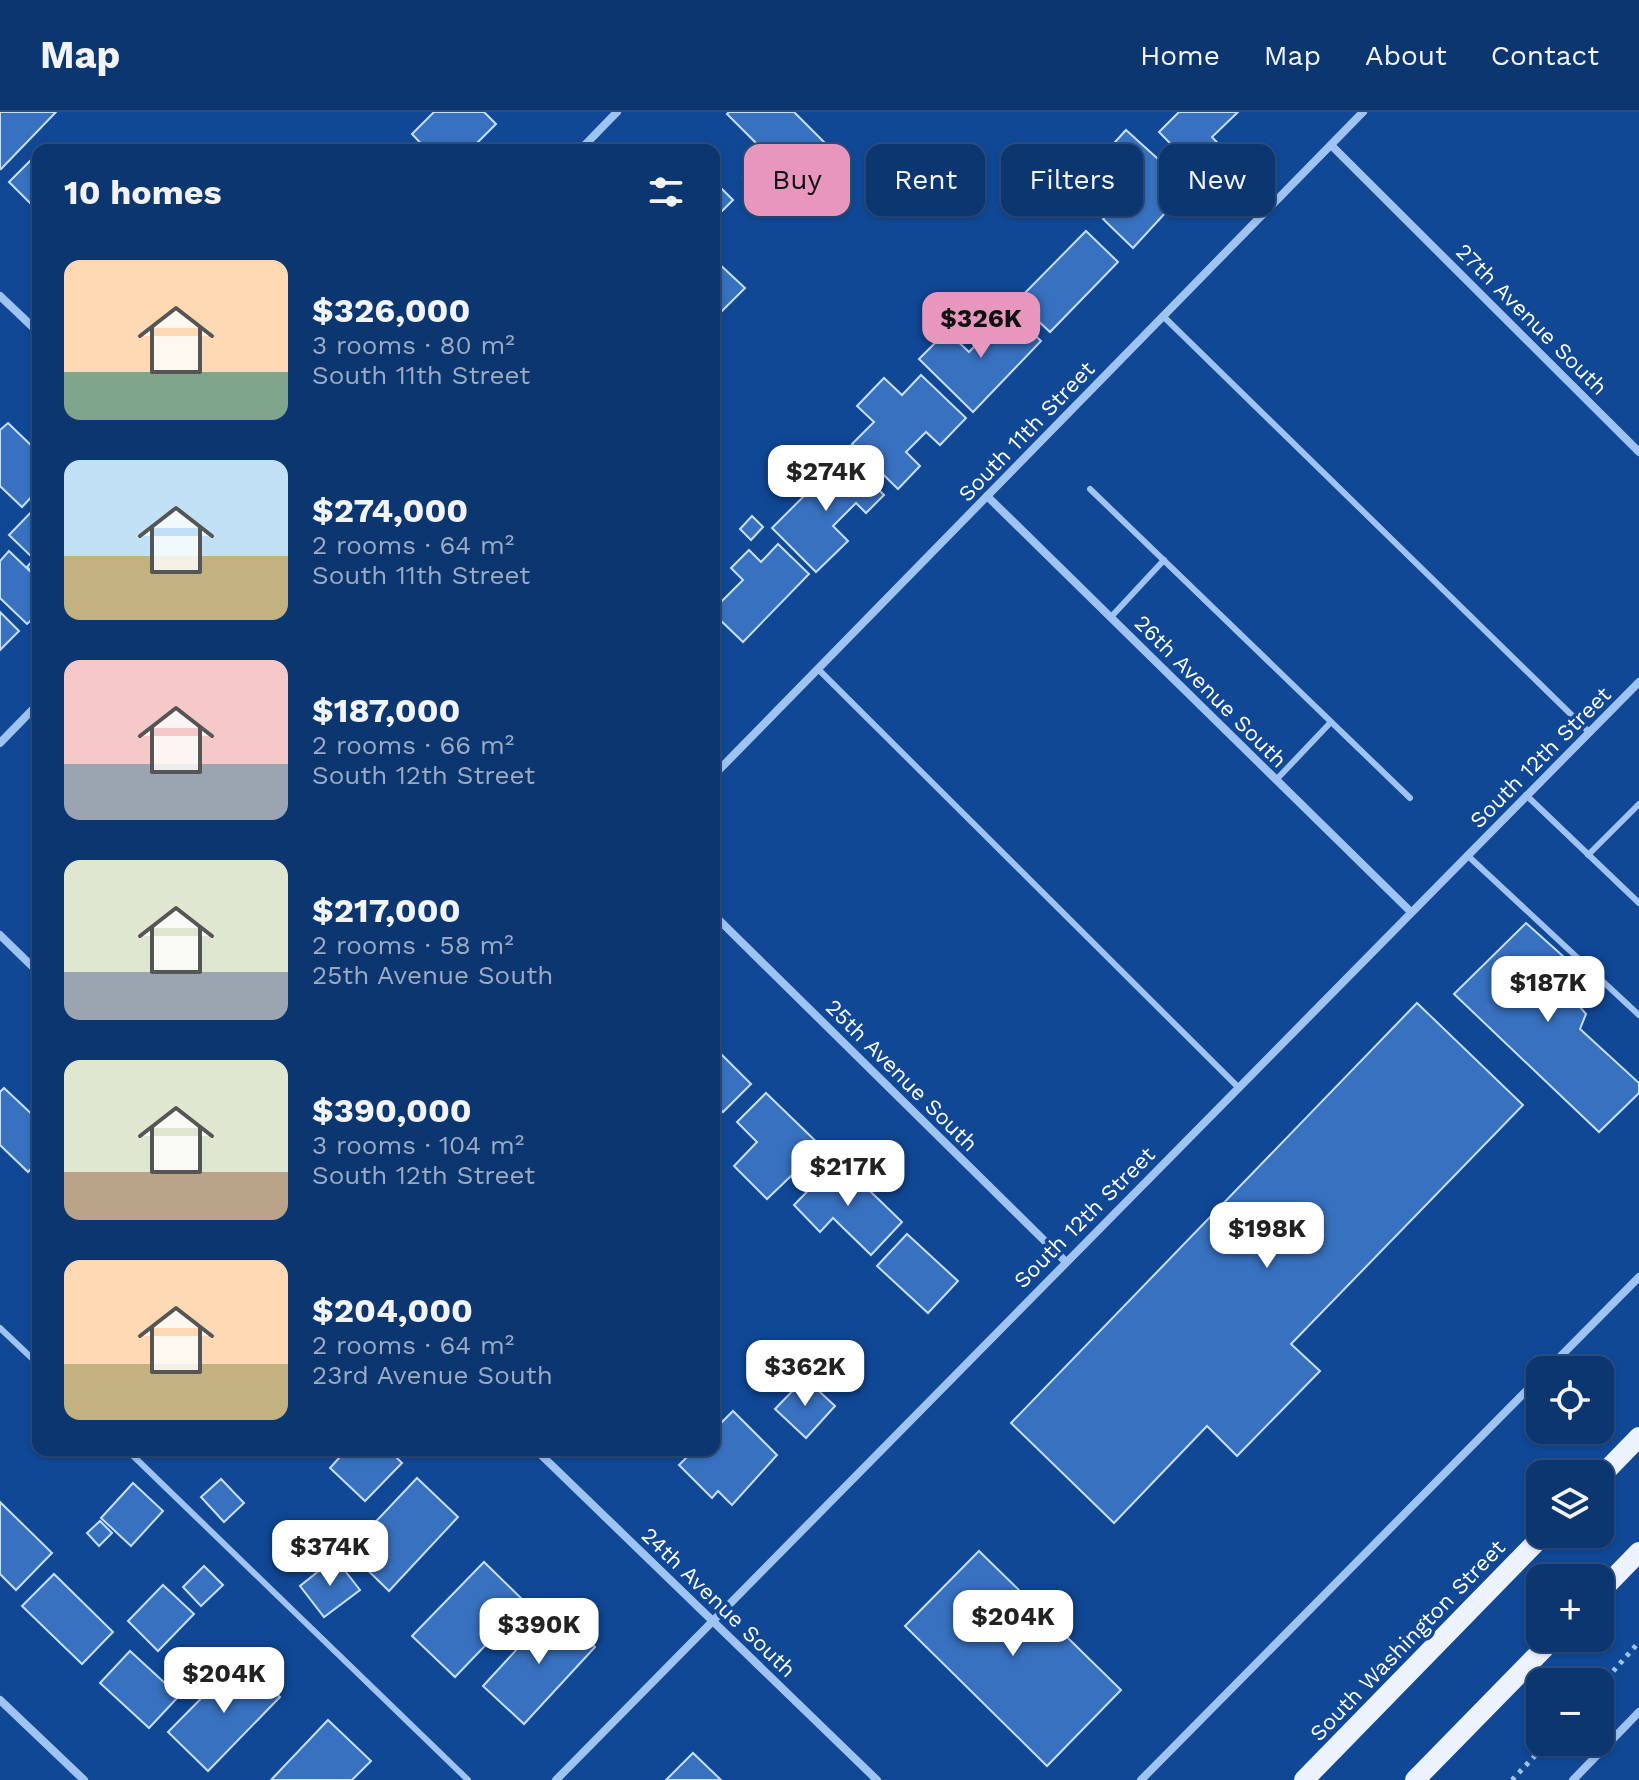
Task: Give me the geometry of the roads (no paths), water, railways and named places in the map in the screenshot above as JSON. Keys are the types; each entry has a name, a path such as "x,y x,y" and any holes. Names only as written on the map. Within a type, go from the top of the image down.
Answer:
{"main road":[{"path":"1614,1463 1639,1437"},
{"name":"South Washington Street","path":"1304,1780 1530,1548"},
{"path":"1614,1578 1639,1552"},
{"path":"1415,1780 1540,1652"}],"street":[{"path":"586,144 617,112"},
{"name":"South 11th Street","path":"720,769 1363,112"},
{"name":"27th Avenue South","path":"1331,145 1639,452"},
{"path":"0,296 32,326"},
{"name":"26th Avenue South","path":"987,496 1411,912"},
{"name":"South 12th Street","path":"556,1780 1639,682"},
{"path":"0,743 32,710"},
{"name":"25th Avenue South","path":"720,921 1065,1261"},
{"path":"0,935 32,966"},
{"path":"1561,1356 1639,1277"},
{"path":"1141,1780 1526,1391"},
{"name":"24th Avenue South","path":"542,1456 877,1780"},
{"path":"0,1700 84,1780"},
{"path":"1573,1780 1639,1712"}],"lane":[{"path":"1163,316 1589,732"},
{"path":"1090,489 1410,798"},
{"path":"1111,617 1164,560"},
{"path":"818,669 1238,1087"},
{"path":"1276,780 1331,722"},
{"path":"1526,795 1639,903"},
{"path":"1588,855 1639,804"},
{"path":"1467,855 1639,1015"},
{"path":"0,1328 32,1358"},
{"path":"133,1456 468,1780"}]}
